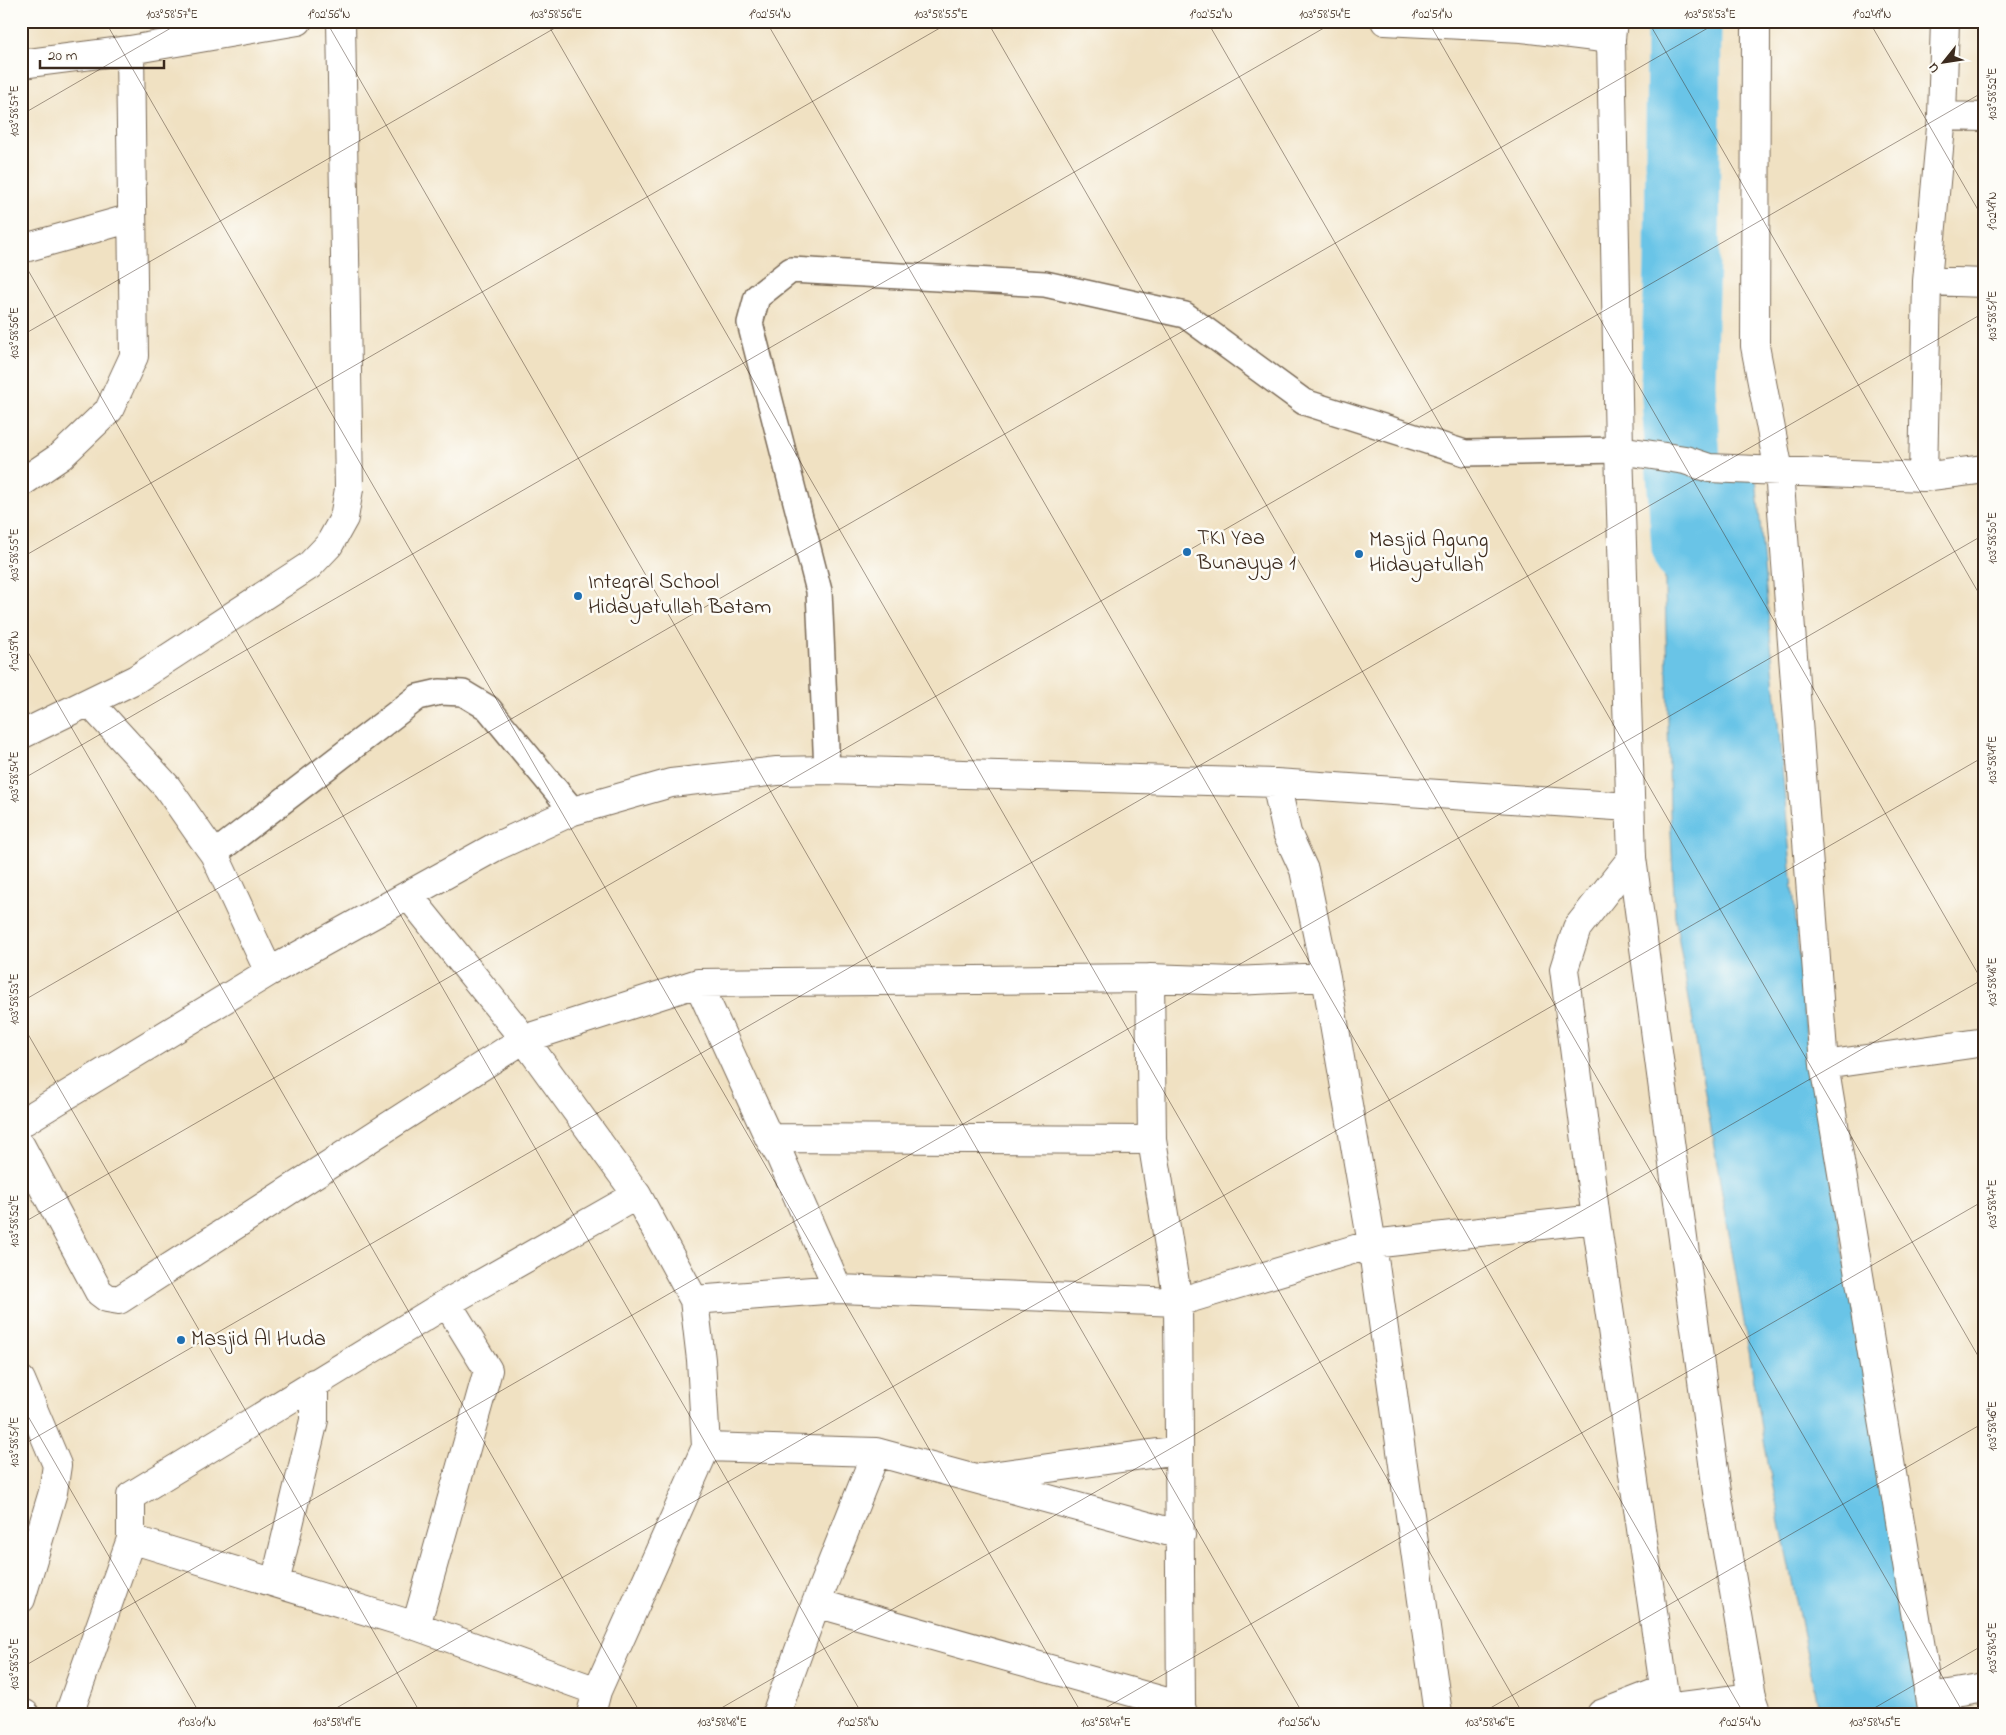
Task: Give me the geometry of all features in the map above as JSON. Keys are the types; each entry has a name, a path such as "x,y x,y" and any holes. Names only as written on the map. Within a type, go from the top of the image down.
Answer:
{"street":[{"path":"21,64 130,50 298,21"},
{"path":"21,734 90,703 136,679 309,566 329,545 344,518 349,489 341,21"},
{"path":"1385,21 1612,30 1632,452 1629,807 1632,858 1717,1492 1755,1705 1662,1704 1601,1714"},
{"path":"1756,21 1755,346 1779,471 1824,1065 1931,1706 1985,1688"},
{"path":"1923,477 1927,281 1942,116 1946,21"},
{"path":"21,483 61,456 109,410 134,356 130,50"},
{"path":"1942,116 1985,117"},
{"path":"21,249 132,218"},
{"path":"1927,281 1985,283"},
{"path":"1632,452 1685,460 1709,468 1923,477 1985,469"},
{"path":"90,703 167,787 214,854 269,972"},
{"path":"21,1122 269,972 495,847 573,812 671,783 777,771 827,770 1276,783 1629,807"},
{"path":"1276,783 1287,833 1304,870 1326,977 1372,1244 1438,1714"},
{"path":"1632,858 1577,928 1564,969 1662,1704"},
{"path":"132,1538 416,1626 594,1703 706,1447 701,1360 694,1300 637,1195 524,1039 408,895"},
{"path":"21,1146 99,1292 107,1298 119,1300 524,1039 698,983 1150,978 1234,981 1326,977"},
{"path":"816,1603 1181,1711 1178,1302 1152,1140 1150,978"},
{"path":"698,983 769,1138 780,1156 838,1289"},
{"path":"1824,1065 1985,1042"},
{"path":"769,1138 1152,1140"},
{"path":"69,1714 132,1538 131,1496 314,1382 447,1303 637,1195"},
{"path":"694,1300 838,1289 1178,1302 1372,1244 1596,1219"},
{"path":"416,1626 488,1370 447,1303"},
{"path":"21,1380 56,1465 53,1492 21,1600"},
{"path":"275,1583 314,1420 314,1382"},
{"path":"706,1447 876,1452 1181,1535"},
{"path":"972,1478 1180,1450"},
{"path":"776,1714 816,1603 876,1452"}],"lane":[{"path":"827,770 819,591 750,323 757,297 791,270 1055,286 1184,314 1304,402 1465,453 1632,452"},
{"path":"214,854 418,697 440,692 463,693 488,708 573,812"}],"water":[{"path":"1662,451 1692,458 1754,455 1806,1034 1924,1714 1819,1714 1768,1463 1675,917 1670,812"}],"waterway":[{"path":"1684,21 1682,263 1678,385 1689,548"}],"place":[{"name":"TKI Yaa Bunayya 1","path":"1187,552"},
{"name":"Masjid Agung Hidayatullah","path":"1359,554"},
{"name":"Integral School Hidayatullah Batam","path":"578,596"},
{"name":"Masjid Al Huda","path":"181,1340"}]}
